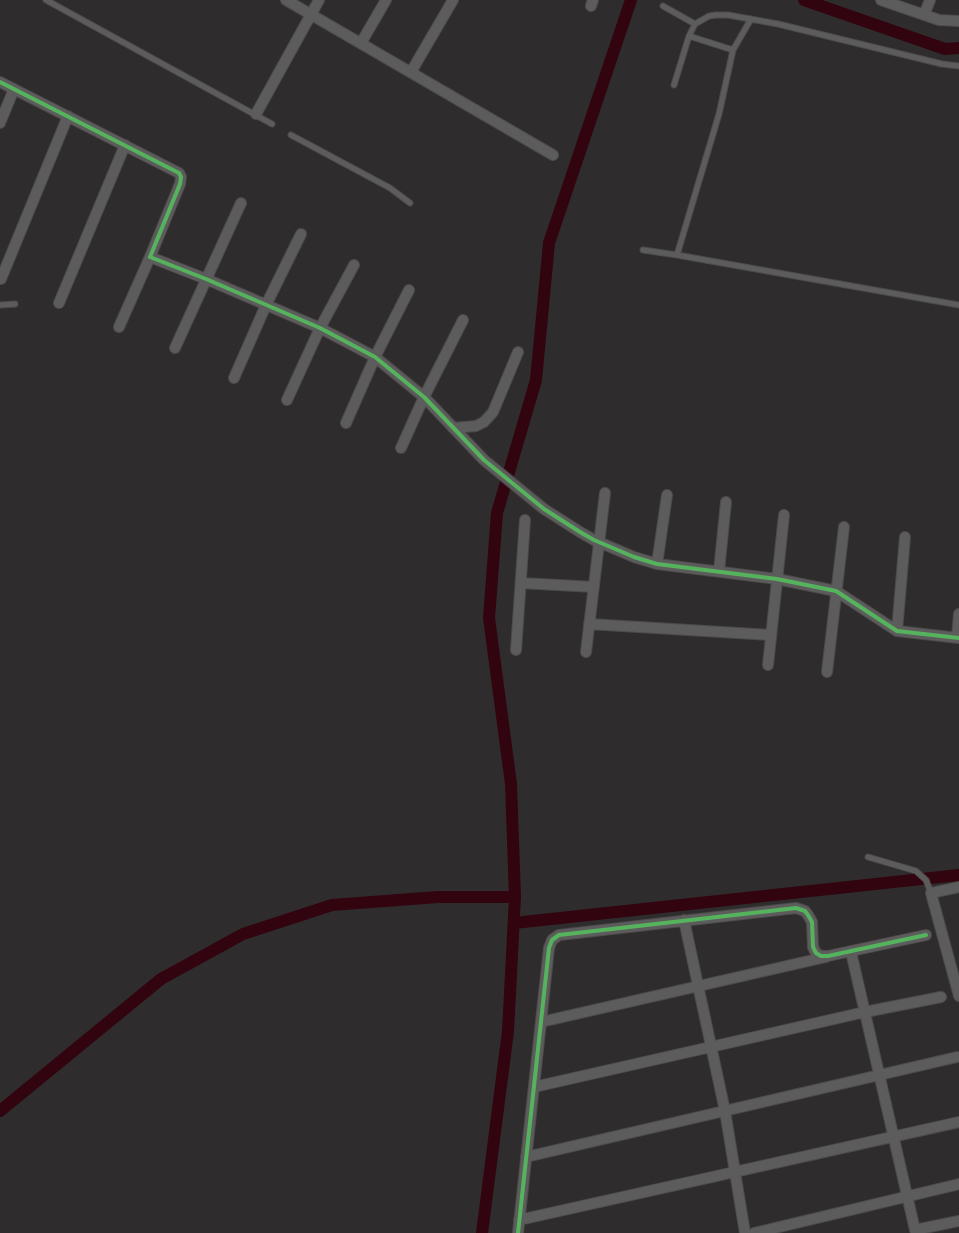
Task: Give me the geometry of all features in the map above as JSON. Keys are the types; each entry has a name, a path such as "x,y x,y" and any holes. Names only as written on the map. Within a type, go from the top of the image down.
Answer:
{"street":[{"path":"286,0 553,155"},
{"path":"256,114 318,0"},
{"path":"361,43 386,0"},
{"path":"411,72 453,0"},
{"path":"881,0 939,20 959,21"},
{"path":"924,15 930,0"},
{"path":"0,82 174,169 181,177 178,191 119,327"},
{"path":"0,123 14,89"},
{"path":"1,279 68,116"},
{"path":"59,303 125,145"},
{"path":"175,348 240,203"},
{"path":"234,378 266,305 301,234"},
{"path":"150,257 206,279 320,328 375,357 424,397 484,460 544,509 599,542 634,557 657,564 777,579 836,591 896,631 958,638 959,614"},
{"path":"288,400 320,328 354,265"},
{"path":"346,423 375,357 408,290"},
{"path":"401,448 424,397 464,320"},
{"path":"453,428 476,426 484,422 493,412 518,352"},
{"path":"586,652 605,494"},
{"path":"657,564 667,495"},
{"path":"719,571 726,502"},
{"path":"768,665 784,515"},
{"path":"516,650 525,520"},
{"path":"827,672 844,527"},
{"path":"896,631 905,537"},
{"path":"521,583 594,586"},
{"path":"589,624 771,635"},
{"path":"959,887 931,893 957,977 959,996"},
{"path":"518,1233 549,948 552,940 559,935 796,908 805,910 812,922 813,947 816,953 828,956"},
{"path":"684,920 725,1111 745,1233"},
{"path":"541,1022 926,935"},
{"path":"851,952 915,1230 959,1221"},
{"path":"534,1087 865,1012 941,997"},
{"path":"526,1157 958,1057"},
{"path":"519,1220 959,1122"},
{"path":"754,1233 959,1184"}],"lane":[{"path":"46,0 272,124"},
{"path":"663,6 695,24"},
{"path":"674,85 689,36 695,24 709,16 716,15 750,19 942,64 959,66"},
{"path":"677,255 720,114 733,50 750,19"},
{"path":"689,36 733,50"},
{"path":"291,135 390,188 410,204"},
{"path":"643,250 959,305"},
{"path":"0,306 15,304"},
{"path":"868,857 916,871 926,880 931,893"}],"waterway":[{"path":"482,1233 508,1031 515,897 511,784 489,618 497,513 536,380 549,243 631,0"},
{"path":"804,0 945,49 959,48"},
{"path":"514,923 959,875"},
{"path":"0,1111 161,979 243,934 332,905 438,897 515,897"}],"cycle path":[{"path":"0,82 179,173 181,177 180,184 150,257 206,279 320,328 375,357 424,397 484,460 544,509 580,532 594,540 634,557 657,564 777,579 836,591 897,631 959,638"},
{"path":"518,1233 549,948 552,940 559,935 796,908 805,911 812,922 813,947 816,953 821,956 828,956 926,935"}]}
